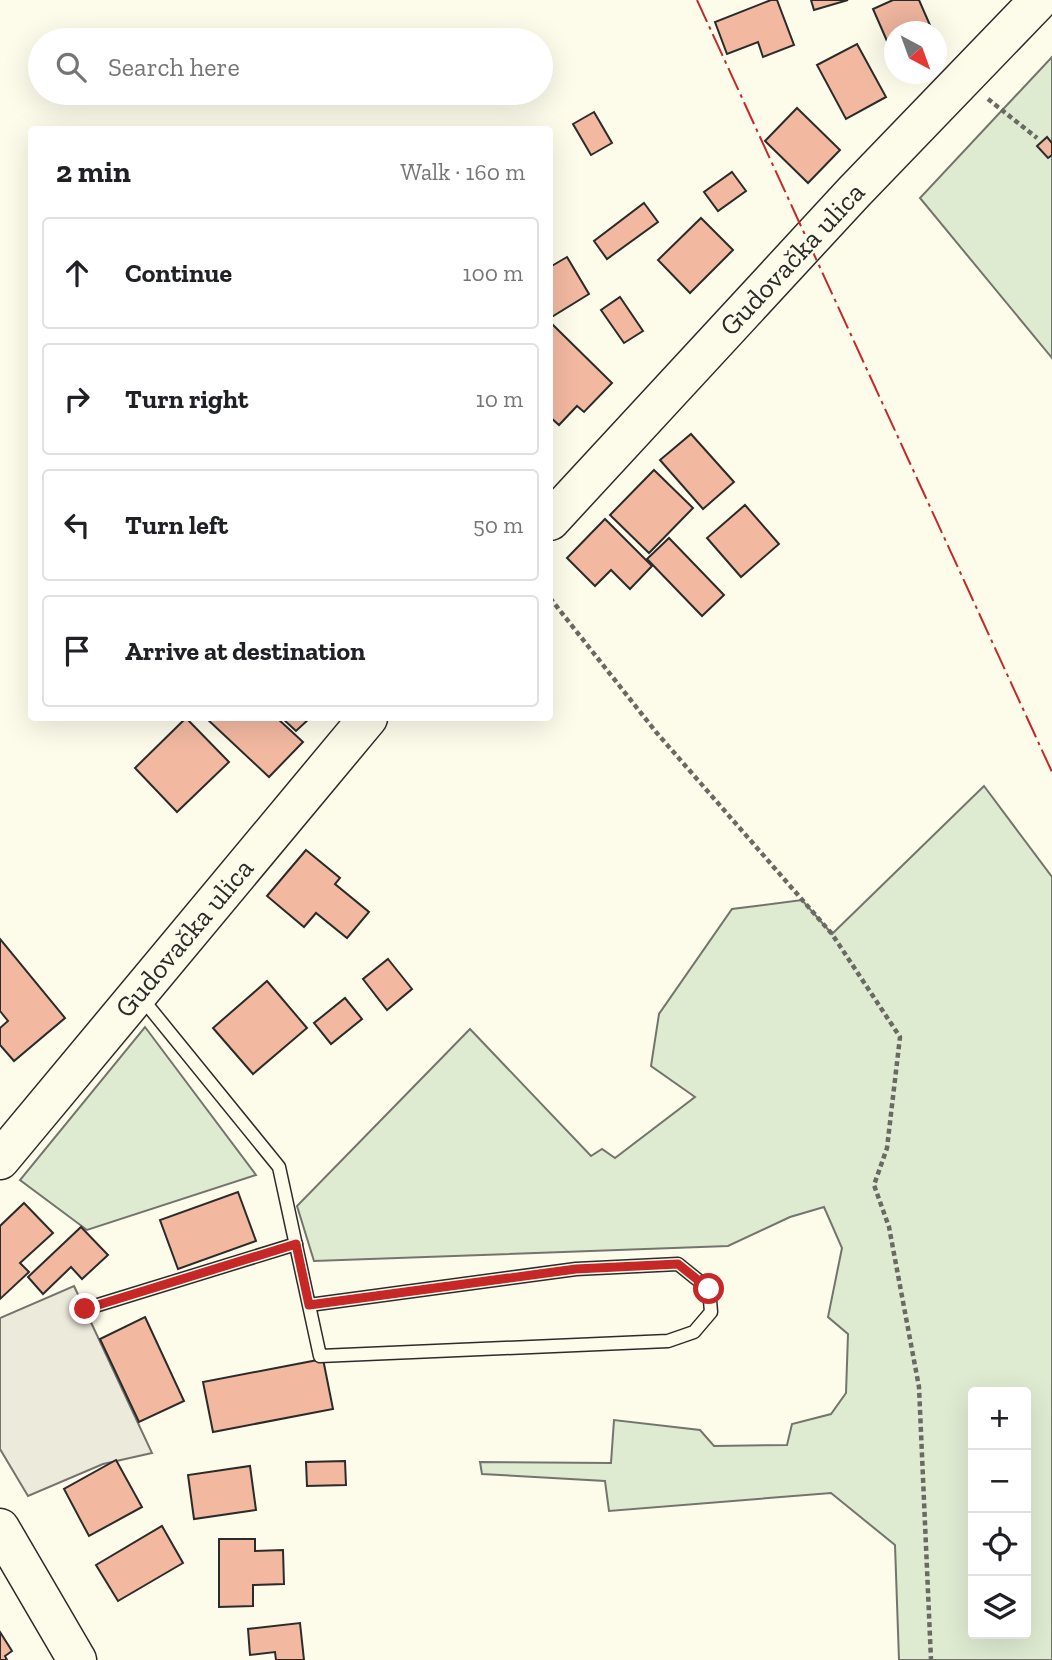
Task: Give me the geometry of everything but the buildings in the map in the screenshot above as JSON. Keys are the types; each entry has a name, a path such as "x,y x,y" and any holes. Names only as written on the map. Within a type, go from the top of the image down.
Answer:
{"main road":[{"name":"Gudovačka ulica","path":"553,518 1039,0"},
{"name":"Gudovačka ulica","path":"0,1160 366,721"},
{"path":"0,1528 77,1660"}],"lane":[{"path":"138,993 279,1167 320,1356 668,1341 694,1332 711,1312 709,1289 678,1264 576,1269 309,1305"},
{"path":"85,1309 296,1244"}],"path":[{"path":"963,79 1037,138"},
{"path":"553,602 656,732 832,934 900,1037 887,1148 874,1185 889,1227 919,1387 931,1660"}],"green space":[{"path":"1052,57 1052,358 920,198"},
{"path":"984,786 1052,877 1052,1660 899,1660 895,1545 831,1493 609,1511 605,1481 482,1474 480,1462 611,1463 614,1420 700,1430 714,1446 787,1445 792,1424 831,1414 846,1393 848,1334 828,1317 842,1248 824,1207 790,1217 728,1246 314,1261 297,1206 470,1029 591,1156 602,1149 615,1158 695,1097 651,1066 659,1014 732,909 802,900 832,934"},
{"path":"145,1027 256,1175 87,1230 20,1180"}],"shaded area":[{"path":"74,1286 152,1453 103,1464 28,1496 0,1449 0,1318"}],"power":[{"path":"697,0 1052,772"}],"route":[{"path":"85,1309 296,1244 309,1305 576,1269 678,1264 709,1289"}]}
